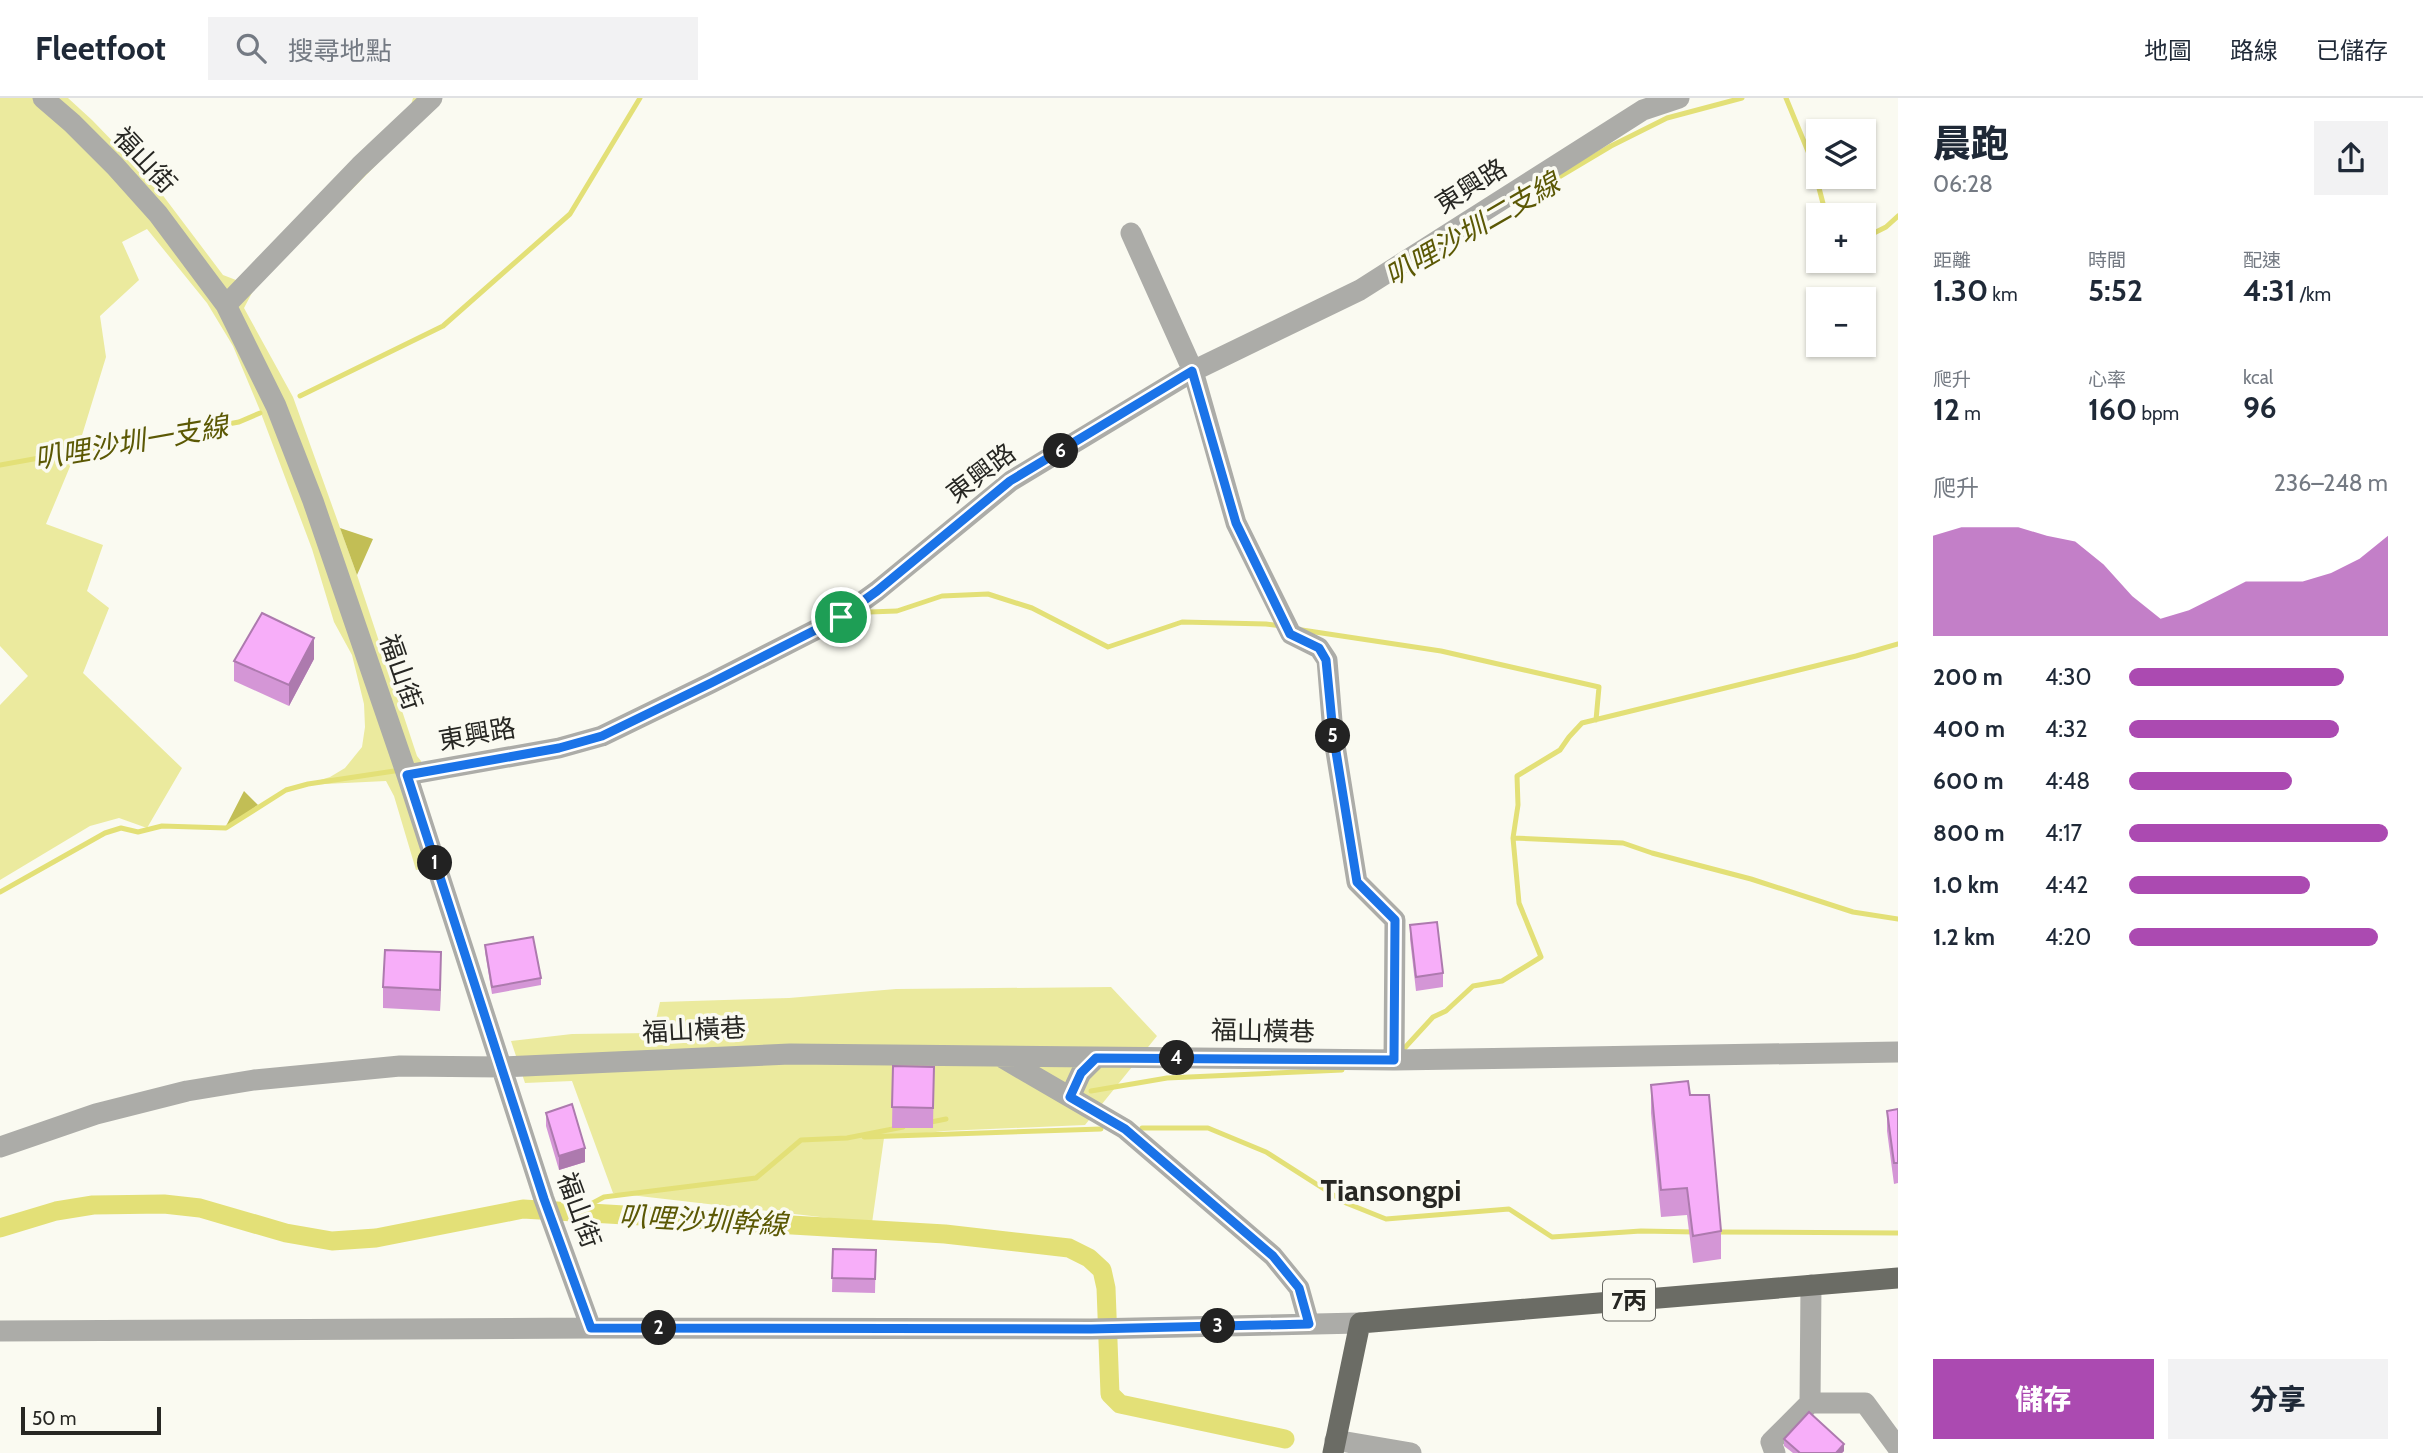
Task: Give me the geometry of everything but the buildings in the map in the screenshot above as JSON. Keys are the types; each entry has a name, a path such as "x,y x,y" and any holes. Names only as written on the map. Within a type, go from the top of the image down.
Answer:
{"main road":[{"name":"7丙","path":"1360,1323 1898,1278"},
{"path":"1334,1447 1360,1323"}],"street":[{"name":"福山街","path":"43,98 72,123 149,204 226,306 276,406 296,456 407,775 544,1199 591,1328"},
{"path":"226,306 360,166 432,98"},
{"name":"東興路","path":"407,775 559,748 602,736 841,617 877,591 1010,481 1192,371 1360,290 1643,110 1679,98"},
{"path":"1131,233 1192,371 1236,523 1290,634 1319,648 1326,660 1333,733 1357,882 1395,920 1394,1060"},
{"name":"福山橫巷","path":"501,1067 790,1054 1394,1060 1898,1052"},
{"path":"1001,1057 1125,1129 1273,1256 1299,1288 1309,1324"},
{"path":"1070,1097 1081,1073 1096,1058"},
{"path":"0,1147 96,1114 187,1091 241,1082 400,1066 501,1067"},
{"path":"1775,1453 1771,1442 1810,1403 1811,1285"},
{"path":"0,1331 1116,1329 1360,1323"},
{"path":"1810,1403 1865,1403 1898,1448"},
{"path":"1334,1447 1411,1453"}],"shaded area":[{"path":"0,98 68,98 155,185 223,275 236,280 411,105 413,98 442,98 254,289 244,308 293,397 357,575 417,756 421,761 426,781 420,783 444,860 416,870 394,796 386,781 304,785 330,777 345,768 362,747 364,704 352,655 334,622 312,549 233,346 207,303 147,229 122,242 139,280 100,316 106,357 79,445 46,524 103,545 87,591 109,608 83,673 182,768 147,828 119,818 90,826 0,880 0,705 28,676 0,646"},
{"path":"340,528 373,539 357,575"},
{"path":"244,791 258,805 225,828"},
{"path":"1111,987 1157,1036 1085,1125 944,1131 884,1138 872,1223 613,1193 572,1081 525,1083 511,1041 572,1034 653,1033 660,1002 789,998 896,989"}],"waterway":[{"name":"叭哩沙圳一支線","path":"300,396 443,326 570,214 640,98"},
{"name":"叭哩沙圳二支線","path":"1527,196 1611,146 1667,118 1742,98"},
{"path":"1786,98 1812,161 1823,203"},
{"path":"1876,232 1898,216"},
{"name":"叭哩沙圳一支線","path":"0,465 239,422 260,413"},
{"path":"869,612 897,611 942,596 988,594 1032,608 1108,647 1182,622 1282,626"},
{"path":"1302,630 1441,651 1599,687 1596,720"},
{"path":"1513,838 1518,805 1517,776 1560,750 1582,723 1898,644"},
{"name":"叭哩沙圳二支線","path":"0,892 105,833 121,828 138,832 162,826 226,828 286,790 308,784 401,770"},
{"path":"1400,1053 1433,1017 1446,1011 1473,986 1502,981 1541,957 1519,903 1513,838 1623,843 1751,879 1853,912 1898,919"},
{"path":"1091,1091 1167,1078 1342,1070"},
{"path":"926,1123 946,1119"},
{"path":"576,1212 604,1197 756,1178 801,1140 847,1138 903,1127"},
{"path":"1142,1128 1208,1128 1266,1152 1346,1203 1386,1219 1509,1209 1552,1237 1641,1231 1695,1232"},
{"path":"864,1137 1101,1129"},
{"name":"叭哩沙圳幹線","path":"0,1228 56,1211 93,1205 164,1204 200,1208 286,1233 332,1241 376,1238 523,1209 945,1234 1069,1248 1089,1258 1102,1270 1106,1288 1110,1394 1120,1404 1285,1439"},
{"path":"1715,1232 1898,1233"}],"district":[{"name":"Tiansongpi","path":"1391,1190"}],"route":[{"path":"1192,371 1236,523 1290,634 1319,648 1326,660 1333,733 1357,882 1395,920 1394,1060 1096,1058 1081,1073 1070,1097 1125,1129 1273,1256 1299,1288 1309,1324 1091,1329 591,1328 544,1199 407,775 559,748 602,736 841,617 923,555 1010,481 1192,371"}]}
